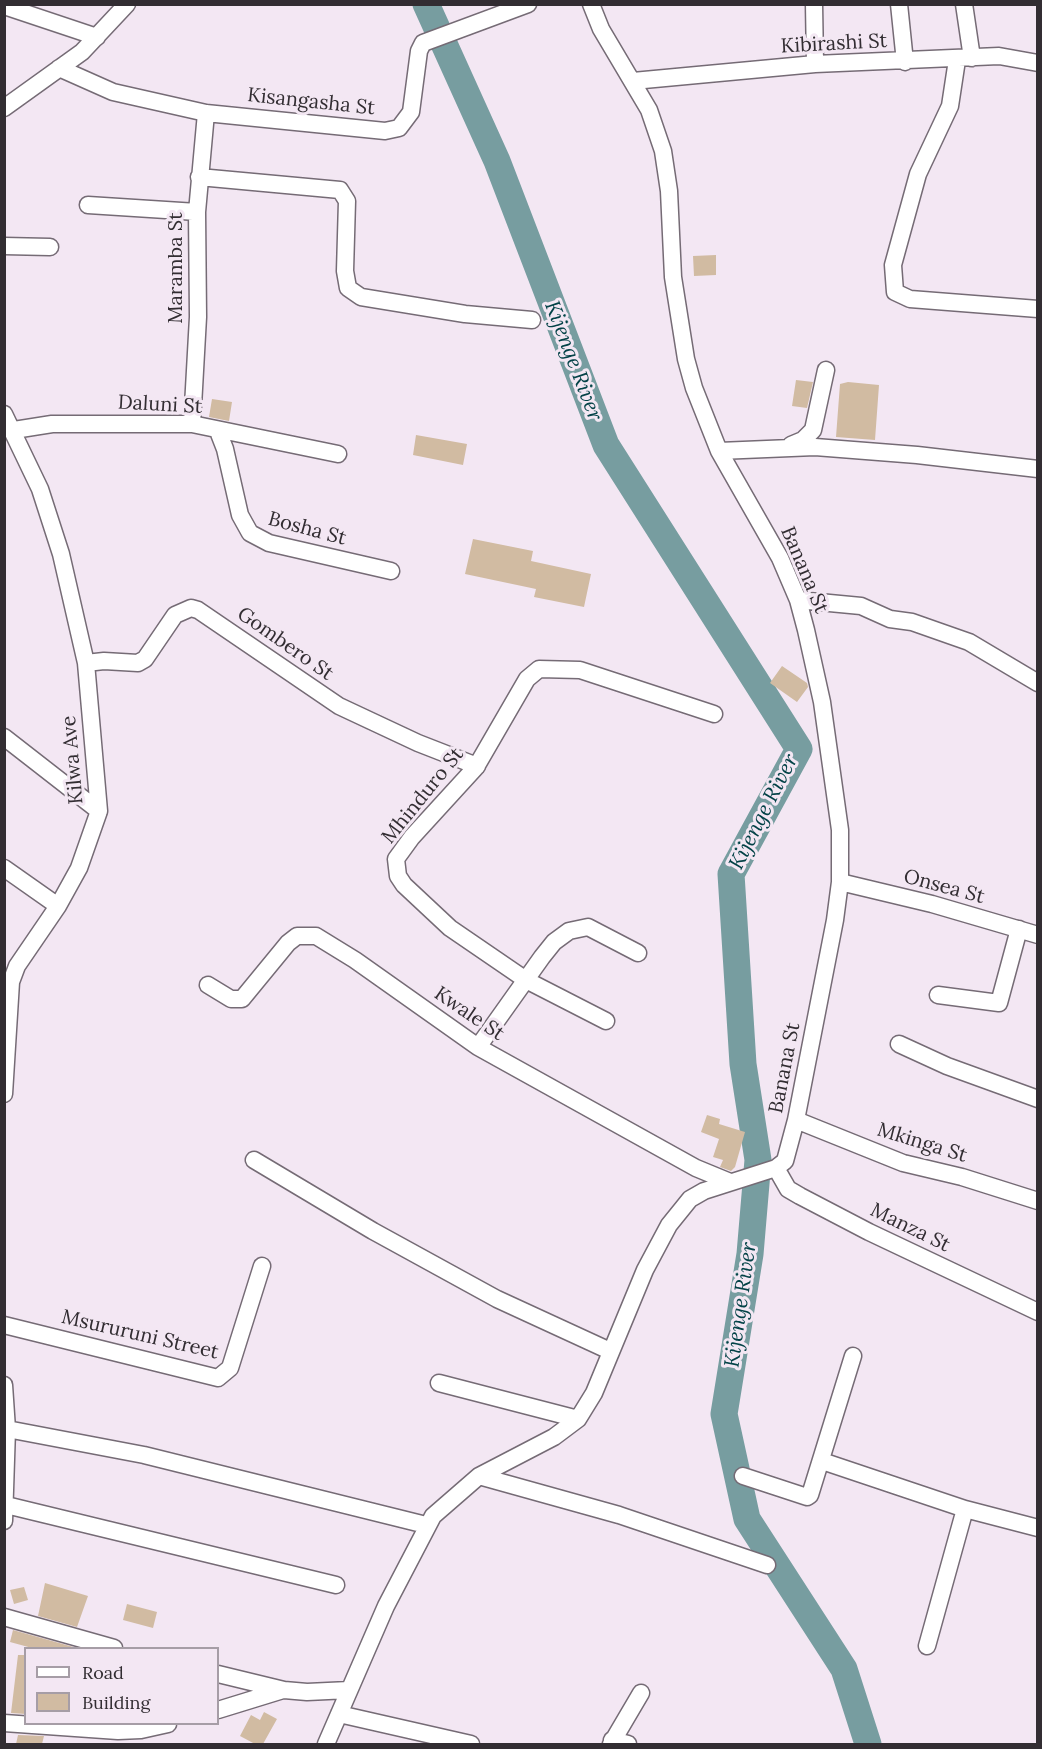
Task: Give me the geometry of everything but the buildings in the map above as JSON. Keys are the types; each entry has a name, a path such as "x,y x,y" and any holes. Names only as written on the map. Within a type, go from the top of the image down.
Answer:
{"street":[{"path":"4,108 97,37 127,4"},
{"name":"Kisangasha St","path":"59,68 113,92 206,113 385,131 399,128 411,112 419,51 423,43 528,4"},
{"name":"Banana St","path":"591,4 601,29 649,110 663,151 669,191 673,277 686,359 697,399 719,451 769,538 798,600 822,702 840,830 840,882 796,1120 784,1161 772,1169"},
{"path":"814,4 816,64"},
{"path":"899,4 905,62"},
{"path":"964,4 965,59 950,106 918,174 893,265 895,292 910,299 1038,309"},
{"path":"4,6 97,37"},
{"name":"Kibirashi St","path":"633,81 816,64 1016,58 1038,63"},
{"name":"Maramba St","path":"192,423 198,317 197,212 206,113"},
{"path":"199,177 340,190 347,201 345,271 348,288 361,297 465,315 532,320"},
{"path":"88,205 197,212"},
{"path":"4,246 50,247"},
{"path":"790,446 803,440 813,430 826,370"},
{"name":"Kilwa Ave","path":"4,414 14,430 40,489 61,554 86,663 99,811 80,868 58,906 17,966 10,982 4,1094"},
{"name":"Daluni St","path":"14,430 51,424 192,423 219,431 338,454"},
{"name":"Bosha St","path":"219,431 240,515 250,533 269,543 391,571"},
{"path":"719,451 790,446 917,455 1038,469"},
{"path":"798,600 861,606 890,619 912,622 949,634 969,642 1038,683"},
{"name":"Gombero St","path":"86,663 104,661 138,663 145,659 175,615 191,608 198,610 339,706 408,739 477,766"},
{"name":"Mhinduro St","path":"606,1021 526,980 450,928 411,893 398,876 396,859 477,766 527,679 539,669 580,670 714,714"},
{"path":"4,737 99,811"},
{"path":"4,868 58,906"},
{"name":"Onsea St","path":"840,882 1038,935"},
{"path":"478,1047 554,942 578,928 588,927 602,932 638,953"},
{"path":"938,995 999,1003 1019,929"},
{"name":"Kwale St","path":"208,985 231,999 242,999 288,943 297,936 316,936 355,960 478,1047 696,1168 737,1180"},
{"path":"899,1044 947,1066 1038,1099"},
{"name":"Mkinga St","path":"796,1120 903,1163 962,1177 1038,1201"},
{"path":"254,1160 373,1231 498,1299 610,1351"},
{"path":"326,1744 386,1606 426,1526 443,1505 479,1476 554,1437 578,1419 594,1394 645,1270 669,1225 690,1199 704,1191 772,1169"},
{"name":"Manza St","path":"772,1169 788,1189 800,1196 869,1232 1038,1312"},
{"name":"Msururuni Street","path":"4,1325 218,1378 230,1368 262,1266"},
{"path":"743,1476 807,1497 810,1495 853,1356"},
{"path":"440,1383 578,1419"},
{"path":"4,1385 7,1429 5,1513 336,1585"},
{"path":"7,1429 144,1455 426,1526"},
{"path":"822,1461 965,1509 1038,1528"},
{"path":"479,1476 619,1515 767,1565"},
{"path":"927,1646 965,1509"},
{"path":"4,1617 110,1647"},
{"path":"219,1674 284,1690 307,1692 349,1689"},
{"path":"219,1710 284,1690"},
{"path":"617,1743 641,1693"},
{"path":"339,1714 471,1744"},
{"path":"4,1723 24,1724"},
{"path":"32,1725 118,1731 141,1730 164,1725"}],"waterway":[{"name":"Kijenge River","path":"426,4 497,161 606,445 799,749 731,874 743,1064 758,1160 750,1254 724,1414 747,1519 844,1669 868,1744"}]}
